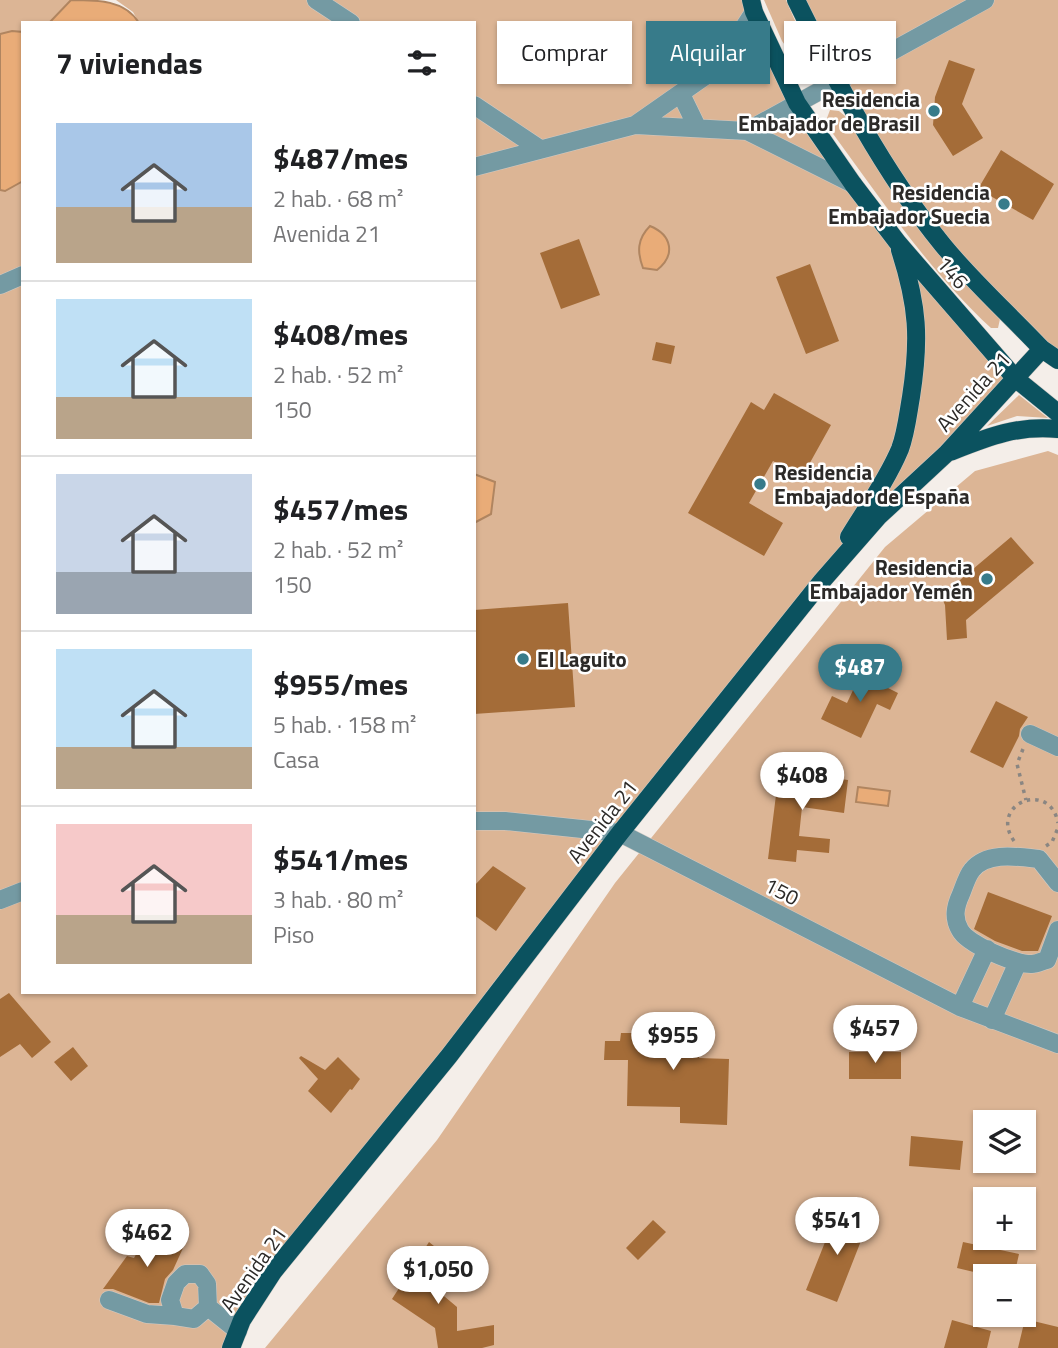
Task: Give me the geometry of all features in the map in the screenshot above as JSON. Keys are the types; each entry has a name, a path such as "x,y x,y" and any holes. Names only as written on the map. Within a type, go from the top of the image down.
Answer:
{"main road":[{"name":"146","path":"796,0 806,21"},
{"name":"146","path":"752,6 797,103 853,184 898,243 1016,379 1058,413"},
{"name":"146","path":"838,84 886,167 943,245 1042,349 1058,360"},
{"path":"822,581 888,472 900,449 907,422 916,362 915,305 898,243"},
{"name":"Avenida 21","path":"231,1348 242,1320 274,1272 449,1056 620,833 822,581 878,517 947,453 1042,349"},
{"path":"947,453 1007,431 1027,428 1058,429"}],"street":[{"path":"316,0 348,21"},
{"path":"896,50 985,0"},
{"path":"635,125 718,67 752,6"},
{"path":"747,131 835,84"},
{"path":"681,94 697,127"},
{"path":"476,106 540,149"},
{"path":"476,166 635,125 697,127 747,131 853,184"},
{"path":"0,285 21,276"},
{"path":"1030,734 1058,747"},
{"name":"150","path":"476,821 505,821 620,833 960,1007 1058,1044"},
{"path":"1058,852 1040,859 1000,857 987,860 973,869 956,906 955,918 965,938 1018,962 1033,964 1047,960 1058,930"},
{"path":"1040,859 1058,883"},
{"path":"0,900 21,892"},
{"path":"960,1007 987,949"},
{"path":"992,1020 1018,962"},
{"path":"176,1316 170,1300 176,1283 186,1274 200,1274 207,1284 208,1307 238,1331"},
{"path":"108,1300 147,1314 194,1319 208,1307"}],"path":[{"path":"1026,800 1017,764 1030,734"},
{"path":"1009,835 1008,818 1018,804 1026,800 1034,799 1049,805 1058,823"}],"shaded area":[{"path":"0,0 71,0 51,21 21,21 21,32 0,34"},
{"path":"71,0 110,3 126,10 138,21 51,21"},
{"name":"El Laguito","path":"116,0 751,0 760,21 646,21 646,84 770,84 770,43 784,74 784,84 789,84 797,103 1016,379 878,517 242,1320 231,1348 0,1348 0,190 5,191 21,182 21,994 476,994 476,21 138,21 133,12"},
{"path":"764,0 786,0 795,21 784,21 784,44"},
{"path":"796,0 1058,0 1058,360 943,245 846,84 896,84 896,21 809,21"},
{"path":"21,32 21,182 5,191 0,190 0,34"},
{"path":"830,110 839,111 845,116 923,235 1000,319 998,328 991,328 968,306 906,234 831,131 827,118"},
{"path":"650,226 663,235 669,246 667,258 657,270 643,268 640,257 640,241"},
{"path":"1019,395 1048,418 1017,416 987,426"},
{"path":"1048,451 1058,455 1058,1348 265,1348 437,1140 615,883 885,547 975,471"},
{"path":"476,475 495,482 491,514 476,522"},
{"path":"858,787 890,791 888,806 856,802"}],"building":[{"path":"949,60 975,69 962,104 983,138 953,156 933,125 935,97"},
{"path":"1001,150 1054,184 1033,220 978,189"},
{"path":"579,239 600,295 561,309 540,253"},
{"path":"810,264 839,341 806,354 776,277"},
{"path":"656,342 675,346 671,364 652,360"},
{"path":"774,393 831,425 802,477 773,461 749,503 783,523 764,556 688,513 751,402 764,410"},
{"name":"Residencia Embajador Yemén","path":"1011,537 1034,563 966,620 967,638 947,640 945,605 941,596"},
{"name":"El Laguito","path":"568,603 575,707 476,714 476,610"},
{"path":"863,669 888,681 886,687 898,693 890,710 877,704 861,738 821,719 832,696 847,703"},
{"path":"996,701 1028,717 1003,768 970,752"},
{"path":"779,771 848,780 844,813 802,807 799,836 830,839 829,853 797,850 796,862 768,859"},
{"path":"493,866 526,888 496,931 476,916 476,884"},
{"path":"988,892 1052,916 1038,951 1022,951 995,941 974,929"},
{"path":"9,993 51,1042 32,1058 20,1044 0,1057 0,999"},
{"path":"648,1016 684,1017 684,1031 700,1032 699,1058 729,1059 727,1125 680,1123 680,1107 627,1106 628,1060 604,1060 605,1041 620,1041 621,1033 647,1033"},
{"path":"73,1047 88,1066 71,1081 54,1062"},
{"path":"849,1052 901,1052 901,1079 849,1079"},
{"path":"301,1056 325,1070 338,1057 360,1079 331,1113 308,1091 318,1079 299,1058"},
{"path":"911,1136 963,1141 960,1170 909,1166"},
{"path":"837,1212 868,1223 837,1302 806,1290"},
{"path":"653,1220 666,1232 638,1260 626,1248"},
{"path":"150,1229 183,1248 173,1270 165,1279 159,1303 149,1303 113,1289 103,1289 127,1256 134,1258"},
{"path":"429,1242 444,1254 426,1281 457,1307 457,1331 494,1325 494,1345 482,1348 438,1348 435,1328 392,1299"},
{"path":"963,1242 973,1244 973,1250 1000,1250 1019,1254 1017,1264 973,1264 973,1272 957,1268"},
{"path":"952,1320 991,1331 987,1348 944,1348"},
{"path":"1036,1322 1058,1327 1058,1348 1018,1348 1023,1327 1036,1327"}],"place":[{"name":"Residencia Embajador de Brasil","path":"934,111"},
{"name":"Residencia Embajador Suecia","path":"1004,204"},
{"name":"Residencia Embajador de España","path":"760,484"},
{"name":"Residencia Embajador Yemén","path":"987,579"},
{"name":"El Laguito","path":"523,659"}]}
